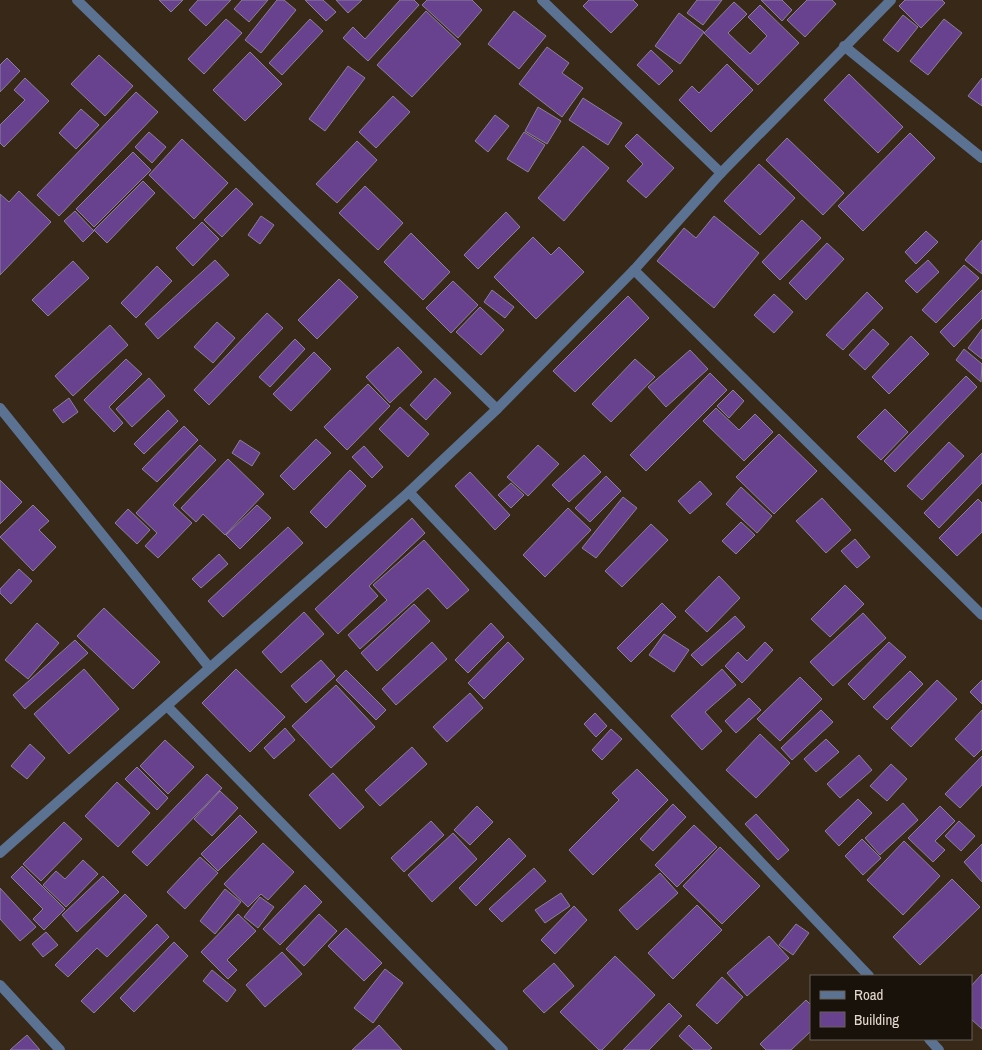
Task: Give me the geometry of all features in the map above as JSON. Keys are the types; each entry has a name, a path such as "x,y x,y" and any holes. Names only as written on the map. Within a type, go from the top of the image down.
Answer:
{"street":[{"path":"76,0 497,409"},
{"path":"542,0 721,173"},
{"path":"0,853 409,492 497,409 634,270 721,173 890,0"},
{"path":"844,46 982,158"},
{"path":"634,270 982,615"},
{"path":"0,408 209,667"},
{"path":"409,492 868,975"},
{"path":"167,706 503,1050"},
{"path":"0,985 60,1050"},
{"path":"930,1040 939,1050"}],"building":[{"path":"159,0 183,0 171,12"},
{"path":"198,0 231,0 206,26 189,10"},
{"path":"242,0 268,0 249,22 234,9"},
{"path":"277,0 284,0 296,10 261,53 245,40"},
{"path":"305,0 323,0 336,12 326,21"},
{"path":"336,0 362,0 348,13"},
{"path":"400,0 414,0 419,5 368,61 343,38 353,27 365,39"},
{"path":"427,0 472,0 482,10 458,38 422,5"},
{"path":"589,0 633,0 638,5 611,33 583,6"},
{"path":"697,0 722,0 703,25 687,13"},
{"path":"761,0 782,0 792,10 782,21"},
{"path":"807,0 832,0 836,4 805,37 787,20"},
{"path":"905,0 942,0 945,3 921,28 899,6"},
{"path":"734,2 747,14 728,33 750,54 767,36 748,17 760,5 799,43 758,85 704,33"},
{"path":"426,11 461,44 412,97 377,65"},
{"path":"514,11 546,36 519,69 488,44"},
{"path":"679,13 704,32 680,64 655,46"},
{"path":"903,15 918,27 898,52 883,40"},
{"path":"226,19 242,33 204,74 188,59"},
{"path":"310,19 323,31 282,75 269,63"},
{"path":"944,19 962,33 928,75 910,61"},
{"path":"547,47 569,63 562,73 583,88 562,117 519,84"},
{"path":"651,50 673,71 659,85 637,65"},
{"path":"250,52 282,84 245,121 213,90"},
{"path":"99,55 133,86 105,116 71,84"},
{"path":"7,58 20,71 0,92 0,65"},
{"path":"727,64 753,90 711,132 679,100 692,86 699,93"},
{"path":"348,66 365,78 325,131 309,119"},
{"path":"849,74 903,127 878,153 824,100"},
{"path":"25,78 49,101 4,147 0,143 0,125 25,100 14,90"},
{"path":"982,78 982,106 968,96"},
{"path":"136,92 158,112 59,216 37,195"},
{"path":"393,96 410,112 376,148 359,132"},
{"path":"583,98 622,123 608,145 569,120"},
{"path":"538,107 561,121 547,144 525,131"},
{"path":"81,109 99,125 76,149 59,133"},
{"path":"495,115 509,126 488,152 475,141"},
{"path":"149,132 166,147 152,163 135,147"},
{"path":"524,132 545,145 528,172 507,159"},
{"path":"910,133 935,158 863,231 838,206"},
{"path":"637,134 674,168 646,198 627,181 643,164 625,146"},
{"path":"787,138 844,193 823,215 766,160"},
{"path":"182,139 228,183 194,219 149,175"},
{"path":"357,141 377,160 337,203 316,184"},
{"path":"583,146 609,168 564,221 538,198"},
{"path":"133,152 151,170 94,227 76,209"},
{"path":"759,164 795,198 760,235 724,201"},
{"path":"143,181 155,193 107,243 94,230"},
{"path":"365,186 403,223 378,250 339,213"},
{"path":"236,188 253,204 222,237 204,220"},
{"path":"19,191 51,222 0,275 0,194 9,202"},
{"path":"75,211 94,231 83,242 64,221"},
{"path":"506,212 520,227 478,269 464,255"},
{"path":"261,216 274,225 260,244 248,235"},
{"path":"714,216 759,253 714,308 657,261 684,228 696,238"},
{"path":"802,220 821,238 780,280 762,262"},
{"path":"202,222 219,239 193,266 176,248"},
{"path":"926,231 938,242 916,264 905,252"},
{"path":"411,233 450,272 423,300 384,262"},
{"path":"533,237 551,255 559,247 584,272 536,319 494,277"},
{"path":"982,240 982,274 965,260"},
{"path":"827,243 844,259 806,300 789,283"},
{"path":"215,260 229,275 158,339 145,324"},
{"path":"928,260 939,272 917,293 905,281"},
{"path":"73,261 89,278 48,316 32,300"},
{"path":"964,265 979,278 936,323 922,310"},
{"path":"157,266 172,281 136,318 121,303"},
{"path":"339,279 358,297 317,339 298,320"},
{"path":"453,281 478,305 451,333 426,308"},
{"path":"492,290 514,307 505,318 484,302"},
{"path":"982,290 982,318 954,347 940,332"},
{"path":"867,292 883,308 843,350 826,335"},
{"path":"774,294 793,312 774,333 754,315"},
{"path":"628,296 649,318 575,392 553,371"},
{"path":"480,307 504,330 481,355 456,332"},
{"path":"267,313 283,328 209,405 194,390"},
{"path":"217,322 235,338 213,363 194,347"},
{"path":"110,325 128,345 73,396 55,376"},
{"path":"873,329 889,344 865,370 849,355"},
{"path":"982,329 982,359 968,348"},
{"path":"911,336 929,354 889,394 872,377"},
{"path":"295,339 305,349 270,387 259,377"},
{"path":"398,347 422,372 390,403 366,377"},
{"path":"964,349 982,364 981,382 956,360"},
{"path":"690,350 708,369 666,407 648,387"},
{"path":"314,352 331,369 291,411 273,394"},
{"path":"126,359 142,374 109,407 123,423 114,432 84,400"},
{"path":"635,359 655,377 611,422 592,404"},
{"path":"710,373 727,390 646,471 630,455"},
{"path":"966,376 977,387 895,472 884,461"},
{"path":"149,378 165,396 132,427 116,409"},
{"path":"435,378 451,393 426,420 410,405"},
{"path":"368,384 390,406 347,450 324,427"},
{"path":"733,390 744,401 729,418 717,406"},
{"path":"69,398 78,412 63,423 53,410"},
{"path":"400,407 429,434 408,457 379,429"},
{"path":"716,408 739,430 755,414 773,432 744,461 703,421"},
{"path":"885,409 908,432 881,460 857,437"},
{"path":"168,410 178,421 144,454 134,444"},
{"path":"184,426 198,440 157,482 142,469"},
{"path":"779,434 817,471 774,514 736,477"},
{"path":"316,439 331,453 294,490 280,476"},
{"path":"240,440 260,453 252,466 232,453"},
{"path":"949,442 964,456 922,500 907,486"},
{"path":"200,445 216,460 173,505 192,523 158,558 145,546 157,533 136,513"},
{"path":"538,445 559,464 528,496 507,477"},
{"path":"364,446 383,467 372,478 352,457"},
{"path":"982,453 982,483 939,528 924,513"},
{"path":"584,455 601,472 569,502 552,485"},
{"path":"228,459 264,494 225,535 203,514 196,522 181,508"},
{"path":"350,470 366,486 326,528 310,512"},
{"path":"470,472 510,515 495,530 455,486"},
{"path":"606,476 621,491 590,522 575,508"},
{"path":"0,480 22,502 0,524"},
{"path":"700,481 712,494 690,514 678,501"},
{"path":"511,483 524,495 511,508 498,495"},
{"path":"741,487 772,516 757,533 726,504"},
{"path":"623,497 637,508 596,558 582,548"},
{"path":"822,498 851,530 826,553 796,521"},
{"path":"978,499 982,503 982,532 957,556 939,538"},
{"path":"33,505 49,521 39,530 56,547 33,571 0,537"},
{"path":"257,505 271,518 240,549 226,535"},
{"path":"568,508 591,530 545,577 523,555"},
{"path":"128,509 150,530 137,544 115,523"},
{"path":"412,518 425,533 369,586 378,596 338,634 315,609"},
{"path":"741,522 755,535 736,554 722,541"},
{"path":"651,524 668,540 622,587 605,571"},
{"path":"288,527 303,543 223,617 208,601"},
{"path":"855,539 870,557 857,568 841,551"},
{"path":"424,540 469,590 447,609 428,588 360,649 348,635 387,600 373,585"},
{"path":"219,554 228,564 201,588 192,579"},
{"path":"19,569 32,581 11,604 0,593 0,589"},
{"path":"719,576 740,598 707,632 685,611"},
{"path":"845,585 864,604 830,637 811,619"},
{"path":"662,603 676,617 631,662 617,648"},
{"path":"414,604 430,621 377,671 361,653"},
{"path":"104,608 160,662 133,689 77,636"},
{"path":"304,612 324,634 281,673 262,652"},
{"path":"863,613 886,638 833,686 810,662"},
{"path":"735,616 745,627 702,666 691,655"},
{"path":"37,623 59,643 28,679 5,660"},
{"path":"491,623 504,637 468,673 455,660"},
{"path":"664,634 689,650 674,672 649,655"},
{"path":"75,640 88,653 25,709 13,695"},
{"path":"432,642 447,659 396,705 382,689"},
{"path":"508,642 524,659 484,699 468,683"},
{"path":"765,642 773,650 742,683 725,666 738,652 747,661"},
{"path":"889,642 906,657 864,700 848,684"},
{"path":"321,660 335,676 306,703 291,686"},
{"path":"84,669 119,709 69,754 34,714"},
{"path":"236,669 285,717 250,752 202,703"},
{"path":"722,669 736,685 705,712 722,731 702,750 671,716"},
{"path":"346,670 386,710 376,720 336,680"},
{"path":"910,671 923,684 887,720 873,707"},
{"path":"800,677 822,699 780,741 757,719"},
{"path":"937,680 957,699 911,747 891,728"},
{"path":"982,680 982,704 970,692"},
{"path":"336,685 375,727 331,768 292,726"},
{"path":"470,693 483,708 447,742 433,727"},
{"path":"749,698 761,710 736,733 725,721"},
{"path":"821,710 833,722 792,760 781,748"},
{"path":"982,710 982,749 974,757 955,739"},
{"path":"595,713 607,726 596,737 584,724"},
{"path":"285,728 295,740 274,759 264,748"},
{"path":"611,729 622,739 602,760 592,750"},
{"path":"760,734 790,763 756,798 726,770"},
{"path":"826,739 839,752 816,772 804,759"},
{"path":"165,740 194,767 168,794 140,766"},
{"path":"30,744 45,758 27,779 11,766"},
{"path":"412,747 427,764 380,806 365,790"},
{"path":"859,755 872,770 840,798 827,784"},
{"path":"982,756 982,785 960,808 945,794"},
{"path":"891,764 907,779 887,801 870,786"},
{"path":"137,767 168,798 157,810 125,779"},
{"path":"637,769 668,800 593,875 569,850 619,800 612,793"},
{"path":"333,773 364,807 340,829 309,795"},
{"path":"207,774 222,788 147,866 132,852"},
{"path":"117,782 150,813 118,847 85,816"},
{"path":"220,791 238,808 212,836 194,819"},
{"path":"858,799 872,813 839,846 825,831"},
{"path":"903,803 918,820 880,855 865,838"},
{"path":"673,804 686,817 653,851 640,839"},
{"path":"477,806 493,822 470,845 454,830"},
{"path":"940,806 955,821 935,841 945,850 933,862 908,838"},
{"path":"756,814 789,850 778,860 745,824"},
{"path":"240,815 257,832 218,871 201,854"},
{"path":"431,821 444,835 404,872 391,858"},
{"path":"959,821 975,836 961,851 945,836"},
{"path":"64,822 82,839 41,881 23,864"},
{"path":"694,825 717,847 677,887 655,865"},
{"path":"453,833 477,859 432,902 408,875"},
{"path":"509,838 526,856 476,906 459,888"},
{"path":"862,839 881,858 863,875 845,856"},
{"path":"904,841 940,876 903,915 867,880"},
{"path":"263,843 294,872 268,900 261,894 248,907 224,884"},
{"path":"982,844 982,882 964,862"},
{"path":"720,847 760,886 722,924 683,886"},
{"path":"200,857 218,873 185,909 167,892"},
{"path":"83,860 98,874 66,907 43,885 56,871 65,879"},
{"path":"22,866 65,909 44,930 33,919 43,909 11,877"},
{"path":"534,868 546,881 502,922 489,909"},
{"path":"660,873 678,893 637,930 619,910"},
{"path":"103,876 119,892 77,932 62,915"},
{"path":"952,879 980,907 920,965 893,937"},
{"path":"305,885 322,902 280,945 263,929"},
{"path":"0,888 36,927 20,941 0,919"},
{"path":"225,889 241,902 215,934 200,921"},
{"path":"561,893 570,906 545,923 535,910"},
{"path":"125,894 147,916 107,957 97,948 68,977 55,965"},
{"path":"260,897 274,907 258,928 244,917"},
{"path":"697,905 722,930 673,979 648,953"},
{"path":"574,906 587,920 555,954 541,940"},
{"path":"238,914 256,931 227,960 237,970 228,979 201,952"},
{"path":"319,914 337,931 304,966 286,949"},
{"path":"157,924 169,937 94,1013 81,1001"},
{"path":"796,924 809,933 793,955 779,945"},
{"path":"346,928 382,963 364,981 328,946"},
{"path":"46,932 58,945 43,957 32,944"},
{"path":"769,936 789,958 747,996 727,973"},
{"path":"174,942 188,956 134,1012 120,998"},
{"path":"282,952 302,974 265,1007 246,985"},
{"path":"615,956 655,995 602,1050 599,1050 560,1012"},
{"path":"554,963 574,986 544,1013 523,991"},
{"path":"385,969 403,983 373,1023 354,1008"},
{"path":"212,970 236,990 227,1002 203,981"},
{"path":"982,974 982,1029 972,1020 972,985"},
{"path":"722,977 743,997 717,1024 696,1005"},
{"path":"806,1000 810,1004 810,1032 791,1050 766,1050 760,1044"},
{"path":"669,1003 682,1016 649,1050 623,1050"},
{"path":"379,1025 402,1050 352,1050"},
{"path":"689,1025 712,1048 709,1050 694,1050 679,1036"},
{"path":"27,1035 40,1050 10,1050"}]}
